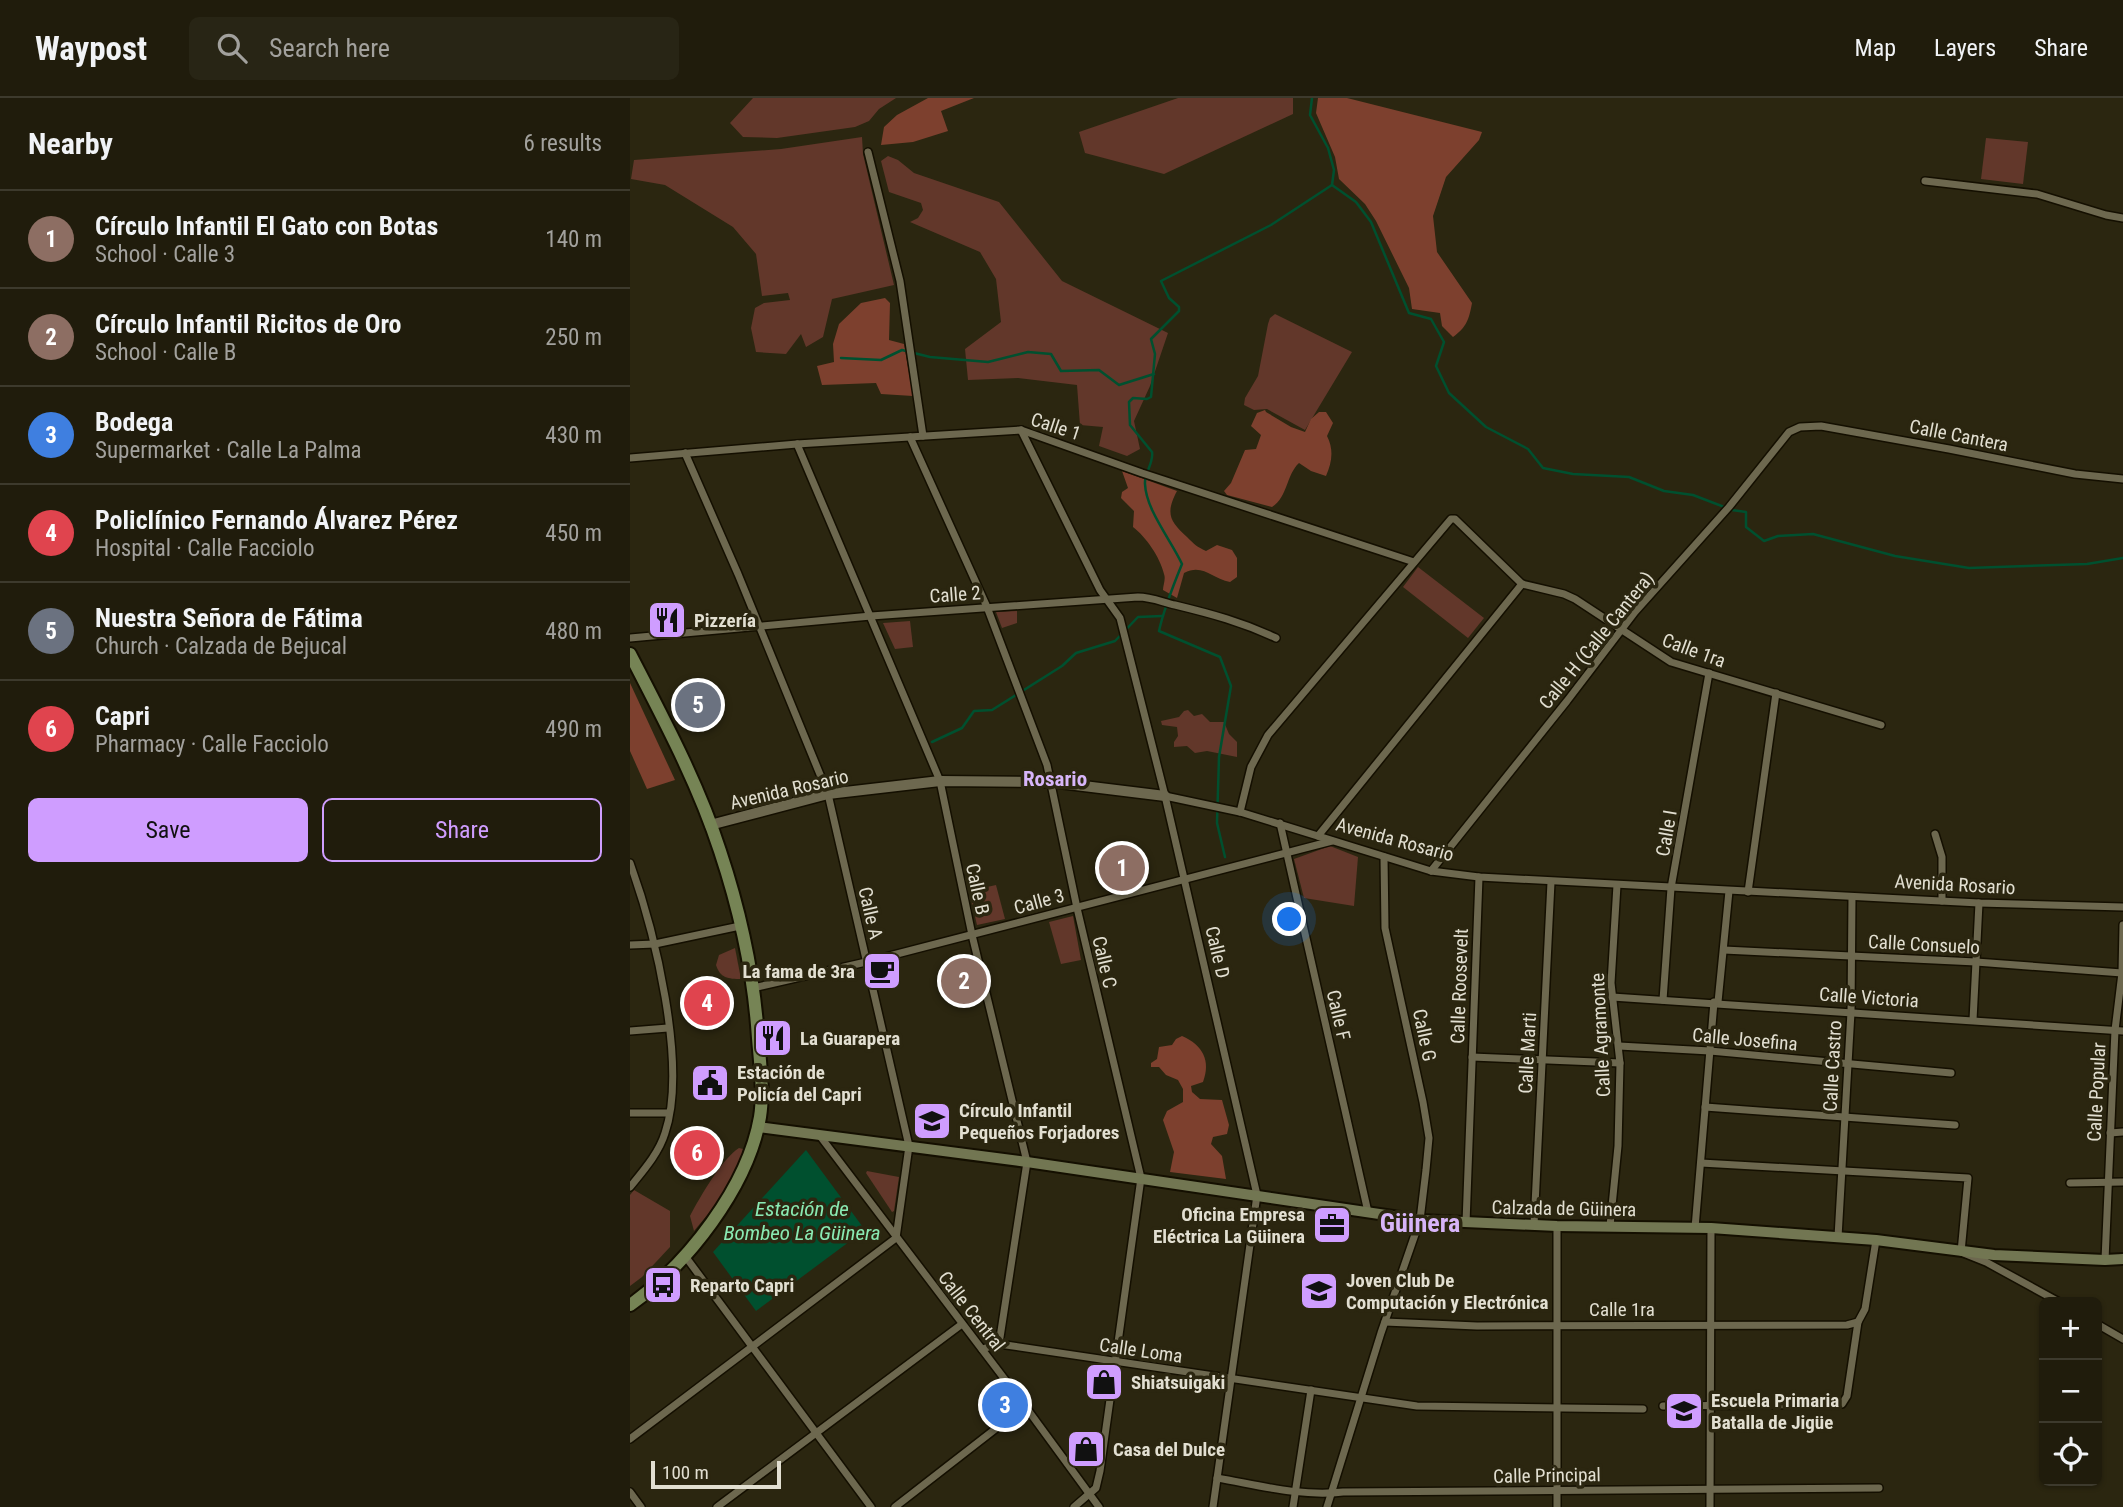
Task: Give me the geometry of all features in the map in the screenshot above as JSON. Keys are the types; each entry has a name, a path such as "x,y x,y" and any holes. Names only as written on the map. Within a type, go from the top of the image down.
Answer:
{"main road":[{"path":"630,654 678,749 727,873 753,988 761,1080 758,1127 732,1189 685,1256 630,1305"},
{"name":"Calzada de Güinera","path":"758,1127 1141,1178 1420,1220 1557,1226 1711,1228 1876,1240 1962,1252 2123,1259"}],"street":[{"path":"868,152 900,281 923,436"},
{"path":"1925,181 2037,194 2123,218"},
{"name":"Calle Cantera","path":"1789,432 1800,427 1821,426 2075,474 2123,479"},
{"name":"Calle 1","path":"630,458 1021,430 1414,562"},
{"name":"Calle D","path":"1021,430 1105,597 1120,618 1166,796 1257,1195 1213,1507"},
{"name":"Calle H (Calle Cantera)","path":"1431,871 1635,612 1728,507 1789,432"},
{"name":"Calle C","path":"910,437 988,607 1051,782 1077,908 1141,1178 1100,1471 1096,1488 1090,1495"},
{"name":"Calle B","path":"797,444 940,781 972,935 1027,1162 999,1344"},
{"name":"Calle A","path":"685,453 828,794 909,1146 896,1238"},
{"path":"1240,812 1251,767 1268,735 1451,519 1455,519 1522,584 1318,836"},
{"name":"Calle 1ra","path":"1522,584 1564,594 1661,657 1881,725"},
{"name":"Calle 2","path":"630,638 871,615 1105,597 1151,597 1244,623 1276,638"},
{"name":"Calle I","path":"1663,999 1671,888 1709,673"},
{"path":"1748,892 1776,693"},
{"name":"Avenida Rosario","path":"710,825 828,794 940,781 1051,782 1166,796 1223,808 1280,823 1431,871 1479,877 1979,904 2123,907"},
{"name":"Calle F","path":"1280,823 1368,1213"},
{"path":"1935,834 1944,870 1942,901"},
{"name":"Calle 3","path":"753,988 866,962 1332,841"},
{"name":"Calle G","path":"1327,1507 1420,1220 1429,1138 1385,928 1384,857"},
{"path":"630,863 655,944 668,1028 672,1076 664,1136 630,1187"},
{"name":"Calle Roosevelt","path":"1466,1223 1479,877"},
{"name":"Calle Marti","path":"1534,1225 1551,882"},
{"name":"Calle Agramonte","path":"1610,1226 1618,1146 1620,1063 1612,997 1617,885"},
{"path":"1695,1228 1710,1051 1729,891"},
{"name":"Calle Castro","path":"1838,1237 1851,1012 1853,897"},
{"path":"1973,1020 1979,904"},
{"name":"Calle Popular","path":"2105,1260 2123,925"},
{"path":"630,945 655,944 740,926"},
{"name":"Calle Consuelo","path":"1724,950 1976,962 2122,973"},
{"name":"Calle Victoria","path":"1612,997 2119,1030"},
{"path":"630,1031 668,1028"},
{"name":"Calle Josefina","path":"1619,1046 1710,1051 1951,1073"},
{"path":"1472,1057 1620,1063"},
{"path":"1705,1107 1955,1125"},
{"path":"630,1113 669,1113"},
{"path":"2110,1133 2123,1132"},
{"name":"Calle Central","path":"819,1135 1099,1507"},
{"path":"1700,1163 1968,1178 1962,1252 2050,1297"},
{"path":"2070,1183 2123,1182"},
{"path":"1557,1226 1557,1507"},
{"path":"1710,1507 1711,1228"},
{"path":"630,1439 896,1238"},
{"path":"1663,1406 1835,1405 1844,1402 1858,1322 1863,1316 1869,1288 1876,1240"},
{"path":"685,1256 872,1507"},
{"name":"Calle 1ra","path":"1385,1322 1477,1325 1847,1325 1858,1322"},
{"path":"717,1507 962,1324"},
{"path":"2102,1327 2123,1339"},
{"path":"982,1349 999,1344"},
{"name":"Calle Loma","path":"999,1344 1429,1407 1643,1409"},
{"path":"1293,1507 1311,1390"},
{"path":"895,1507 1025,1406"},
{"name":"Calle Principal","path":"1217,1478 1295,1492 1332,1493 1879,1488"},
{"path":"630,1492 641,1507"},
{"path":"1074,1507 1090,1495"}],"shaded area":[{"path":"753,98 896,98 879,109 869,121 855,127 777,138 743,137 730,123"},
{"path":"928,98 974,98 941,111 948,131 913,142 881,145 884,127 897,115"},
{"path":"1178,98 1293,98 1293,114 1164,174 1085,153 1079,132"},
{"path":"1318,98 1347,98 1482,132 1479,140 1446,177 1433,216 1437,252 1472,303 1467,322 1453,337 1442,326 1440,313 1412,309 1409,288 1376,221 1365,204 1339,179 1335,157 1316,113"},
{"path":"862,137 863,154 894,285 832,299 823,337 806,347 801,334 786,354 756,352 751,328 755,308 764,303 790,300 788,293 762,296 756,254 733,227 665,185 631,179 634,160 781,149"},
{"path":"1986,138 2028,142 2023,184 1981,179"},
{"path":"888,156 898,160 914,173 999,202 1062,281 1168,333 1150,386 1134,421 1140,449 1127,456 1099,446 1103,427 1080,425 1077,385 1018,378 968,380 965,349 1001,322 996,279 980,252 910,222 918,218 923,210 921,203 889,192 881,161"},
{"path":"885,298 890,303 889,340 904,344 913,396 881,394 876,383 822,385 817,366 834,362 833,344 839,324 861,303"},
{"path":"1275,314 1352,352 1305,430 1267,409 1254,410 1244,405 1245,398 1258,376 1268,324"},
{"path":"1265,410 1291,427 1305,432 1311,419 1319,412 1326,412 1333,423 1327,436 1331,456 1326,476 1299,463 1281,498 1272,507 1227,495 1224,491 1231,483 1245,450 1256,449 1261,435 1251,426 1257,413"},
{"path":"1122,471 1177,491 1170,511 1173,521 1203,550 1217,545 1232,550 1237,558 1237,577 1230,582 1202,571 1191,570 1184,573 1177,598 1163,590 1165,576 1156,554 1133,527 1134,511 1121,498 1122,492 1128,488"},
{"path":"1418,567 1484,618 1468,638 1403,587"},
{"path":"1017,611 1017,623 1002,628 996,612"},
{"path":"910,621 913,647 895,649 883,623"},
{"path":"630,683 675,780 647,789 630,751"},
{"path":"1188,710 1194,716 1202,714 1210,722 1224,722 1229,734 1237,742 1237,757 1207,751 1195,753 1187,746 1174,747 1178,736 1177,727 1162,725 1161,721 1179,717"},
{"path":"1330,846 1358,857 1354,906 1304,898 1294,859"},
{"path":"996,885 1005,919 977,925 969,891"},
{"path":"1073,916 1081,960 1061,964 1049,922"},
{"path":"735,948 741,979 725,977 716,965 719,955"},
{"path":"1182,1036 1200,1049 1205,1061 1203,1082 1191,1086 1192,1092 1200,1099 1222,1100 1229,1125 1227,1134 1213,1137 1211,1144 1222,1156 1226,1179 1170,1172 1174,1152 1163,1120 1167,1111 1183,1102 1183,1089 1178,1080 1166,1075 1159,1067 1151,1067 1151,1063 1157,1059 1159,1047 1172,1045"},
{"path":"739,1148 743,1149 731,1183 694,1231 690,1216 694,1208 719,1169"},
{"path":"867,1171 899,1177 894,1211 892,1212"},
{"path":"634,1190 670,1211 670,1247 630,1286 630,1195"}],"water":[{"name":"Estación de Bombeo La Güinera","path":"806,1150 865,1230 756,1311 713,1252"}],"waterway":[{"path":"1312,98 1310,115 1328,148 1334,170 1332,185"},
{"path":"1332,185 1356,202 1371,222 1409,313 1431,319 1444,342 1436,366 1449,393 1486,427 1528,449 1543,468 1573,474 1629,477 1664,491 1693,495 1732,510 1746,512 1746,527 1764,541 1778,536 1813,534 1895,556 1969,568 2087,564 2123,558"},
{"path":"1225,857 1217,823 1219,757 1231,686 1220,657 1159,631 1182,564 1146,494 1145,480 1152,452 1130,425 1129,402 1133,398 1151,397 1155,354 1151,339 1179,311 1161,281 1271,225 1332,185"},
{"path":"841,358 881,360 902,350 930,357 988,362 1028,352 1051,354 1061,371 1099,370 1119,385 1154,374"},
{"path":"932,742 962,728 974,711 992,710 1062,666 1076,653 1115,641 1138,617 1162,616"}],"place":[{"name":"Pizzería","path":"667,620"},
{"name":"Nuestra Señora de Fátima","path":"698,705"},
{"name":"Círculo Infantil El Gato con Botas","path":"1122,868"},
{"name":"La fama de 3ra","path":"882,971"},
{"name":"Círculo Infantil Ricitos de Oro","path":"964,981"},
{"name":"Policlínico Fernando Álvarez Pérez","path":"707,1003"},
{"name":"La Guarapera","path":"773,1038"},
{"name":"Estación de Policía del Capri","path":"710,1083"},
{"name":"Círculo Infantil Pequeños Forjadores","path":"932,1121"},
{"name":"Capri","path":"697,1153"},
{"name":"Oficina Empresa Eléctrica La Güinera","path":"1332,1225"},
{"name":"Reparto Capri","path":"663,1285"},
{"name":"Joven Club De Computación y Electrónica","path":"1319,1291"},
{"name":"Shiatsuigaki","path":"1104,1382"},
{"name":"Bodega","path":"1005,1405"},
{"name":"Escuela Primaria Batalla de Jigüe","path":"1684,1411"},
{"name":"Casa del Dulce","path":"1086,1449"}],"district":[{"name":"Rosario","path":"1055,779"},
{"name":"Güinera","path":"1420,1223"}]}
